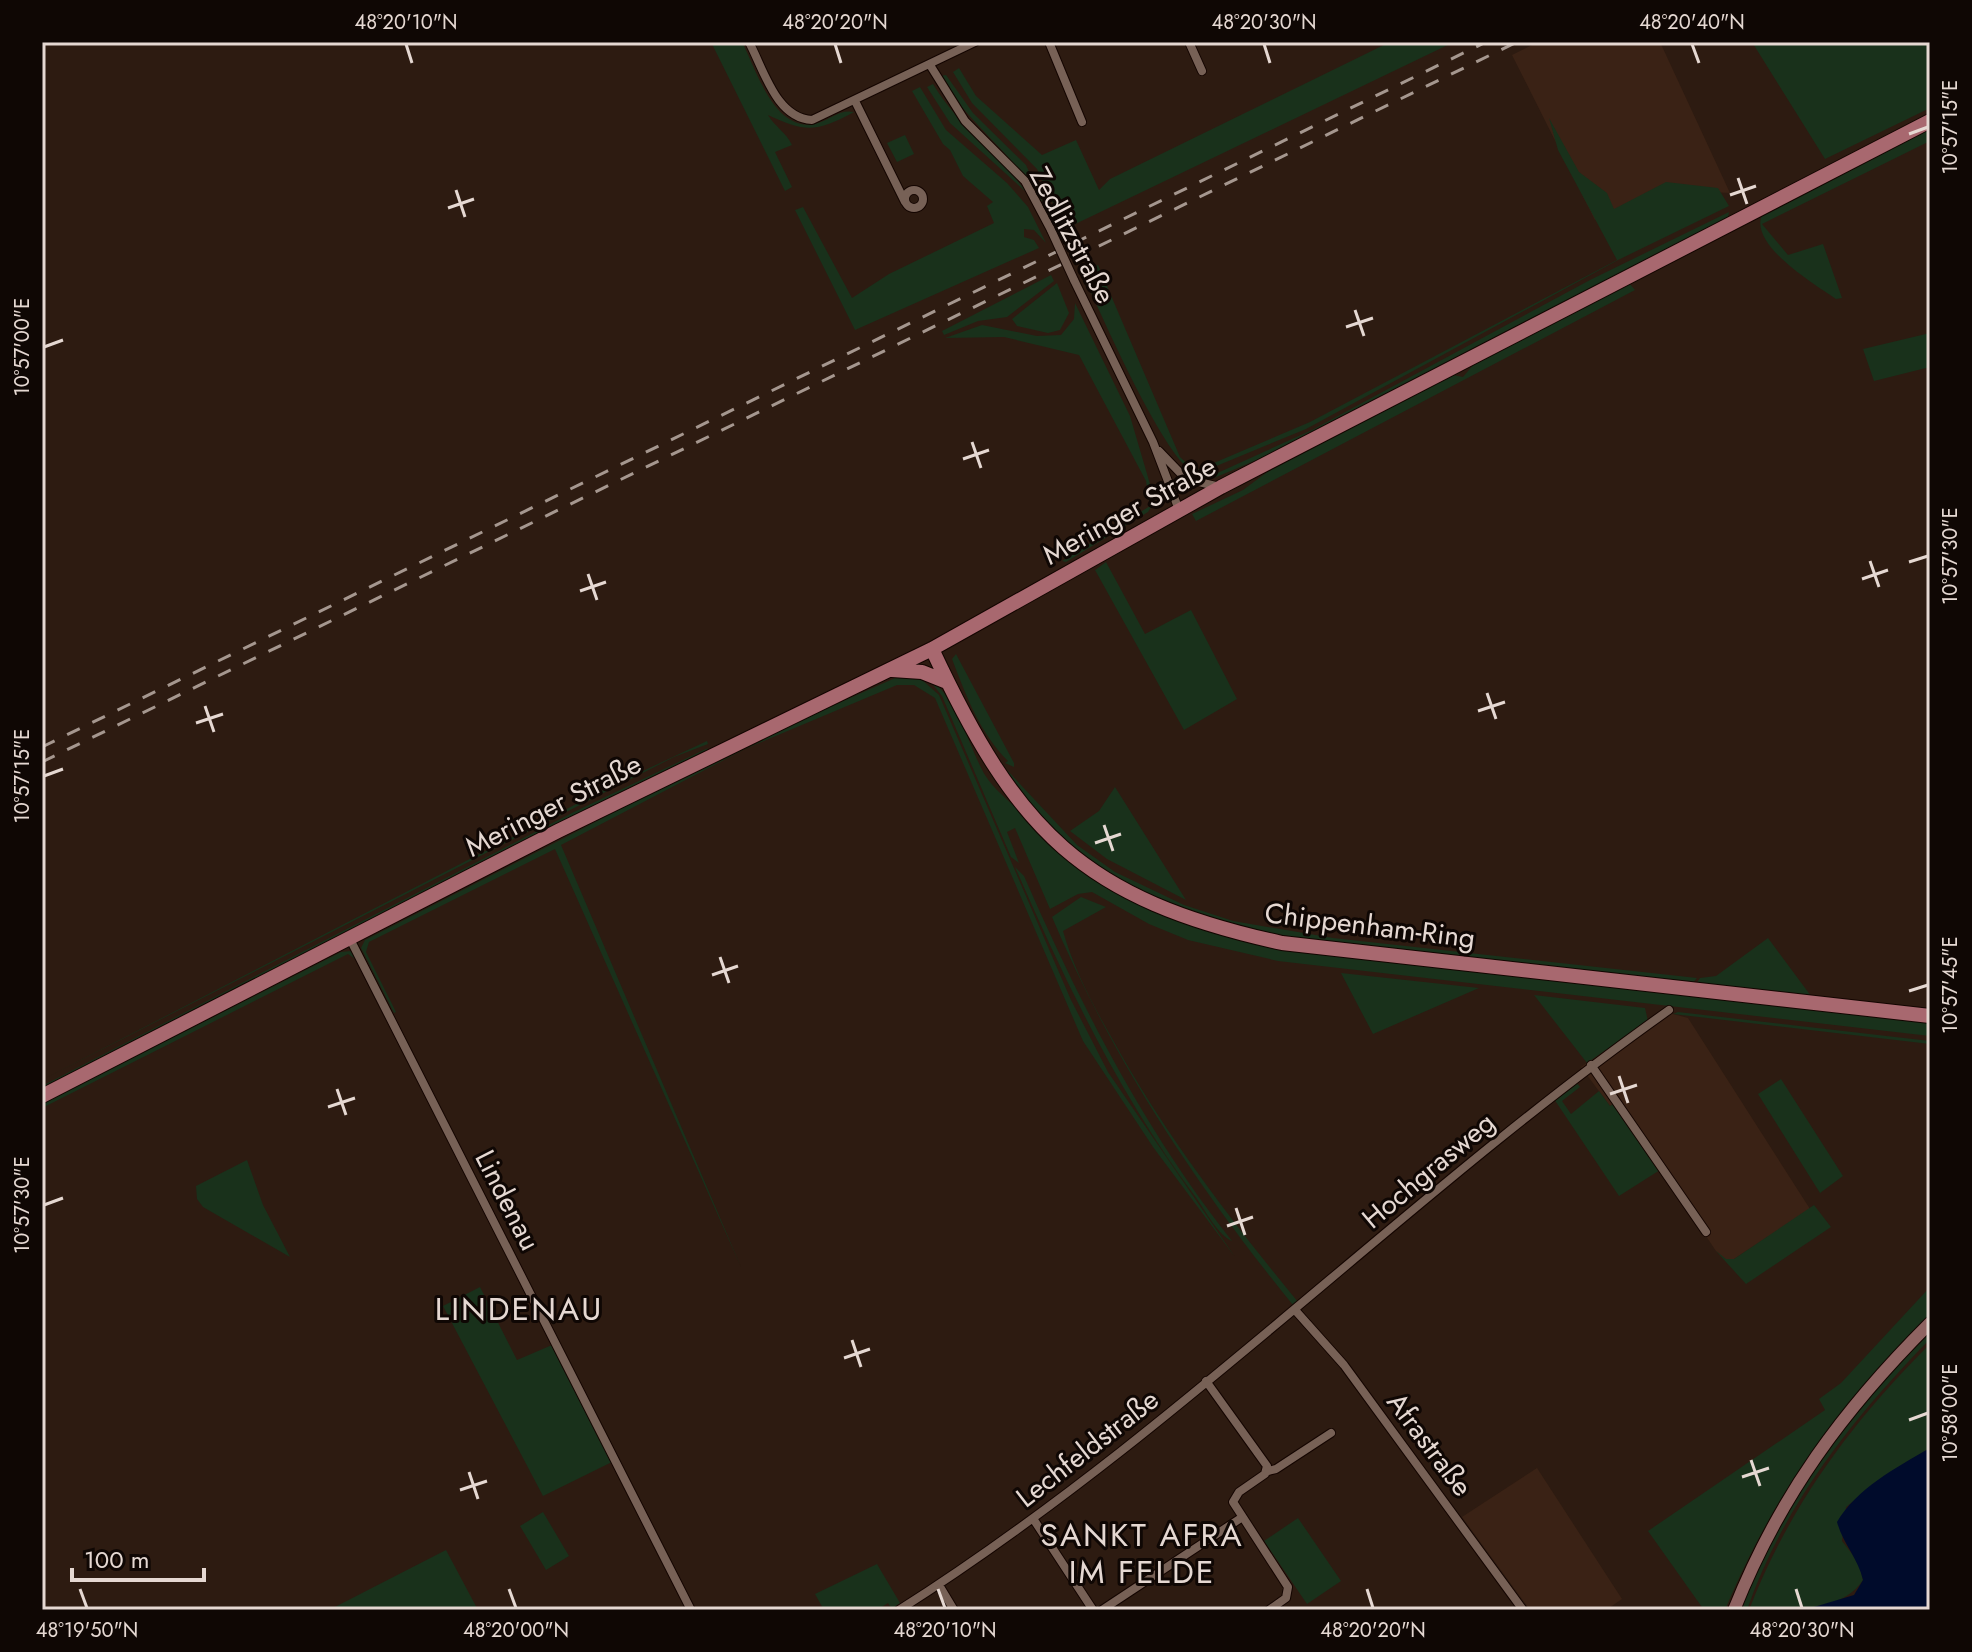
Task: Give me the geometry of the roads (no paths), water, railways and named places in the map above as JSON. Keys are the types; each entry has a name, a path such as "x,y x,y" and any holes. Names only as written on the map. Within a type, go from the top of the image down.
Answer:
{"main road":[{"name":"Meringer Straße","path":"42,1096 757,732 932,649 1221,487 1930,121"},
{"name":"Chippenham-Ring","path":"932,649 993,768 1047,834 1114,885 1186,919 1282,943 1930,1016"},
{"path":"887,670 922,672 947,682"},
{"path":"1734,1610 1761,1549 1808,1467 1854,1402 1930,1323"}],"street":[{"path":"749,42 789,114 800,119 825,116 975,42"},
{"path":"1049,42 1082,122"},
{"path":"1189,42 1202,71"},
{"name":"Zedlitzstraße","path":"930,65 965,121 1025,181 1153,442 1179,510"},
{"path":"855,101 905,202"},
{"name":"Zedlitzstraße","path":"1153,442 1179,474 1196,482 1221,487"},
{"name":"Lindenau","path":"350,939 691,1610"},
{"name":"Hochgrasweg","path":"1295,1310 1591,1065 1669,1010"},
{"path":"1591,1065 1706,1232"},
{"name":"Lechfeldstraße","path":"899,1610 1034,1520 1295,1310"},
{"name":"Afrastraße","path":"1295,1310 1344,1365 1523,1610"},
{"path":"1206,1381 1268,1471"},
{"path":"1269,1610 1286,1598 1288,1587 1233,1507 1234,1497 1268,1471 1276,1469 1331,1433"},
{"path":"1102,1610 1241,1518"},
{"path":"1034,1520 1093,1610"},
{"path":"939,1585 954,1610"}],"water":[{"path":"1930,1448 1930,1610 1804,1610 1854,1595 1863,1580 1837,1522 1866,1489"}],"railway":[{"path":"42,747 1486,42"},
{"path":"42,762 1517,42"}],"district":[{"name":"LINDENAU","path":"519,1309"},
{"name":"SANKT AFRA IM FELDE","path":"1142,1554"}]}
